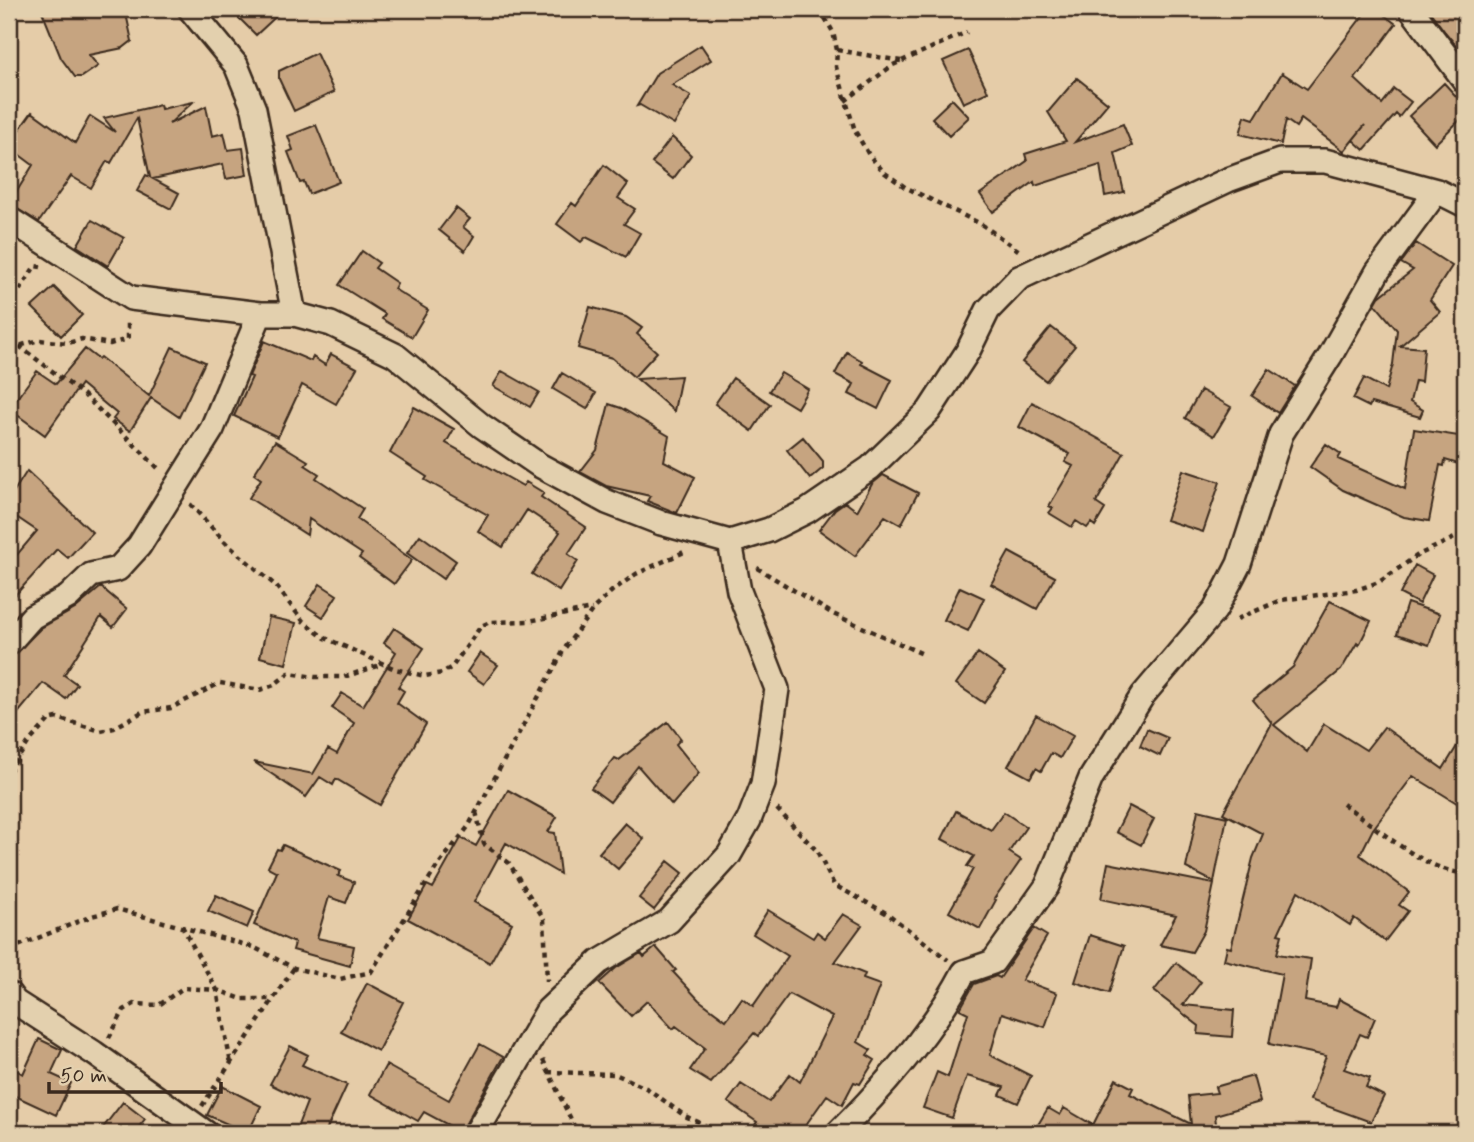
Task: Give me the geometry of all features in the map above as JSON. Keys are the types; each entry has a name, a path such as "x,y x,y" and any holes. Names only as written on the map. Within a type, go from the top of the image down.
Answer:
{"street":[{"path":"190,9 236,65 254,110 294,314"},
{"path":"1411,9 1465,81"},
{"path":"9,219 131,298 260,314 294,314 331,324 395,355 482,426 539,465 607,502 725,545 769,530 807,511 870,468 929,411 968,351 988,310 1019,278 1228,180 1280,162 1325,161 1437,191 1465,205"},
{"path":"838,1133 875,1097 952,994 964,972 993,962 1047,886 1091,778 1143,695 1215,610 1239,564 1281,434 1330,356 1378,271 1437,191"},
{"path":"9,643 32,617 68,597 91,575 118,569 139,546 212,429 260,314"},
{"path":"476,1133 548,1010 599,962 669,921 729,855 749,820 763,784 777,689 739,591 725,545"},
{"path":"9,994 15,1002 94,1053 197,1128"}],"path":[{"path":"820,9 833,32 837,50 836,67 855,131 869,155 885,173 905,187 981,224 1041,267"},
{"path":"845,101 902,61 967,32"},
{"path":"837,50 902,61"},
{"path":"9,361 19,346 39,340 68,343 82,340 110,344 128,339 125,312"},
{"path":"19,346 84,395 227,544 276,586 303,621 341,647 425,676 442,673 452,667 481,626 490,622 528,621 593,609"},
{"path":"1230,622 1281,600 1356,590 1379,582 1418,555 1465,533"},
{"path":"9,946 18,946 92,916 117,909 253,947 294,968 341,979 371,972 476,812 565,648 593,609 636,574 725,545 833,614 925,654"},
{"path":"9,772 28,743 50,720 57,718 101,731 114,728 142,712 184,703 220,683 260,690 274,685 289,673 315,677 344,677 384,664"},
{"path":"763,784 779,811 817,851 834,885 888,914 964,972"},
{"path":"1343,804 1433,866 1452,873 1465,873"},
{"path":"476,812 484,844 509,863 544,919 548,1010"},
{"path":"182,926 217,990 231,1065"},
{"path":"197,1128 195,1117 294,968"},
{"path":"94,1053 115,1030 124,1010 134,1004 159,1005 183,988 217,990 242,999 271,999"},
{"path":"532,1037 575,1128 582,1133"},
{"path":"548,1072 615,1074 648,1089 685,1116 722,1133"}],"building":[{"path":"41,9 125,9 132,41 123,48 89,55 98,66 82,77 75,77 61,58"},
{"path":"230,9 284,9 256,35"},
{"path":"1368,9 1376,9 1396,24 1355,79 1382,104 1394,89 1411,102 1399,117 1396,114 1364,150 1353,140 1365,125 1344,151 1301,119 1296,127 1286,120 1281,144 1240,134 1245,116 1254,119 1282,73 1307,89"},
{"path":"1428,9 1465,9 1465,56 1445,32"},
{"path":"701,45 711,60 672,85 691,96 674,125 640,105 637,106 657,73"},
{"path":"968,50 988,92 963,103 943,61"},
{"path":"316,53 334,92 294,111 279,79 279,71"},
{"path":"1077,78 1108,103 1075,142 1123,124 1132,146 1115,153 1124,192 1105,196 1100,165 1035,186 1034,182 993,212 980,194 1027,161 1025,154 1066,141 1048,112"},
{"path":"1444,83 1465,106 1465,115 1435,144 1409,116"},
{"path":"952,99 969,117 949,136 932,118"},
{"path":"193,102 169,124 206,106 212,136 224,133 228,150 243,148 247,175 226,179 223,164 153,179 179,193 171,209 137,191 146,175 150,177 137,118 111,163 107,161 91,188 71,176 39,222 9,204 33,165 9,147 9,144 32,112 75,143 90,116 115,132 104,118 160,105 161,109"},
{"path":"316,125 339,182 309,194 304,182 300,183 288,152 293,150 288,136"},
{"path":"672,137 691,155 673,179 652,163"},
{"path":"604,165 628,184 618,198 635,209 624,224 640,233 626,257 586,237 581,242 557,224 572,203 576,206"},
{"path":"456,208 470,219 463,227 474,236 465,251 439,230"},
{"path":"92,220 124,238 108,266 77,246"},
{"path":"1416,243 1452,266 1430,300 1440,312 1400,346 1424,348 1421,382 1415,381 1410,402 1423,410 1420,417 1371,403 1369,407 1353,399 1364,378 1386,390 1393,364 1397,330 1375,304 1379,297 1413,270 1401,263"},
{"path":"362,251 379,263 375,268 397,283 394,289 428,310 412,337 382,319 385,314 339,285"},
{"path":"54,287 82,315 61,336 32,307"},
{"path":"590,307 626,317 642,328 637,334 657,352 634,377 612,358 578,348"},
{"path":"1051,327 1075,346 1046,381 1022,362"},
{"path":"264,341 311,361 313,357 325,365 331,354 357,368 336,404 302,385 278,437 234,416 252,377 249,376"},
{"path":"172,347 205,362 179,417 151,398 130,431 113,419 117,414 81,384 45,435 9,409 37,371 56,384 85,349 98,359 100,357 149,396"},
{"path":"847,352 862,361 861,364 892,380 878,409 849,394 854,384 835,374"},
{"path":"1269,369 1295,386 1278,413 1252,396"},
{"path":"502,371 539,392 530,407 493,386"},
{"path":"562,373 596,393 587,409 553,389"},
{"path":"781,373 808,389 797,408 769,391"},
{"path":"681,376 674,411 637,379"},
{"path":"733,378 770,404 752,431 715,404"},
{"path":"1201,390 1231,407 1214,436 1185,418"},
{"path":"1032,402 1124,453 1096,503 1105,509 1095,526 1091,523 1087,528 1076,521 1072,527 1049,513 1053,508 1049,506 1073,466 1065,462 1070,454 1019,427"},
{"path":"609,404 621,408 669,436 664,461 695,477 677,513 647,501 650,496 606,486 580,472 597,450"},
{"path":"414,407 454,429 446,443 523,486 526,482 544,493 541,497 586,527 568,554 578,561 559,591 532,574 560,532 527,510 503,547 478,531 488,515 425,480 427,477 390,453"},
{"path":"1414,429 1465,437 1465,466 1445,460 1444,466 1440,465 1429,521 1404,517 1343,490 1310,467 1326,444 1341,454 1338,459 1405,489"},
{"path":"803,437 823,461 823,468 810,479 787,450"},
{"path":"275,441 308,461 305,465 319,474 316,478 363,509 357,519 412,560 394,584 359,558 362,554 309,519 307,535 249,498 261,479 254,474"},
{"path":"1183,470 1220,482 1203,532 1166,520"},
{"path":"27,471 92,532 68,558 57,549 9,602 9,564 37,531 9,512 9,499"},
{"path":"883,475 918,493 901,525 885,516 855,556 819,530 835,509 845,502 857,511 872,484"},
{"path":"420,535 456,561 443,579 407,553"},
{"path":"1009,552 1055,577 1037,609 991,584"},
{"path":"1415,565 1433,575 1419,604 1400,594"},
{"path":"320,584 337,595 323,617 306,606"},
{"path":"101,587 127,609 113,627 101,617 64,675 77,684 66,699 43,683 9,724 9,660 41,628 75,609"},
{"path":"960,587 984,598 968,631 944,620"},
{"path":"1330,601 1371,621 1359,645 1357,643 1341,670 1274,725 1307,752 1324,724 1366,750 1384,727 1443,769 1465,733 1465,808 1413,776 1373,829 1360,855 1409,892 1399,905 1408,911 1385,941 1354,918 1350,925 1298,891 1278,934 1282,935 1277,954 1311,959 1305,1001 1336,1007 1339,999 1375,1018 1367,1037 1360,1034 1344,1069 1370,1078 1366,1087 1384,1096 1371,1122 1310,1100 1326,1056 1269,1044 1282,974 1224,960 1227,947 1231,948 1253,858 1263,834 1223,813 1272,723 1253,700 1293,667"},
{"path":"1407,603 1440,614 1429,645 1397,634"},
{"path":"269,617 296,623 286,664 260,657"},
{"path":"394,628 424,648 398,687 404,691 397,703 426,724 380,805 336,779 333,785 320,777 306,797 254,762 313,774 328,749 337,754 354,723 332,708 342,693 363,706 396,652 384,643"},
{"path":"480,653 498,665 484,684 467,672"},
{"path":"978,653 1005,672 984,703 956,684"},
{"path":"1036,715 1073,736 1060,758 1051,753 1041,771 1036,768 1030,778 1008,766"},
{"path":"668,722 681,739 676,744 699,773 672,805 638,766 610,802 591,788 615,758 619,760"},
{"path":"1147,729 1168,738 1160,756 1140,746"},
{"path":"508,790 557,817 548,832 555,833 560,874 506,843 474,902 512,923 490,963 408,919 427,885 433,888 461,838 476,846"},
{"path":"1129,806 1154,819 1141,845 1116,832"},
{"path":"1198,810 1227,817 1214,882 1186,868"},
{"path":"956,811 991,830 1004,812 1026,827 1009,852 1021,860 994,899 996,900 980,929 949,912 973,869 967,866 974,856 942,839"},
{"path":"625,823 644,839 618,869 599,853"},
{"path":"283,845 341,871 338,876 354,882 346,903 329,897 317,938 354,946 350,966 293,950 295,943 254,925 277,872 268,867 277,849 280,850"},
{"path":"668,861 683,873 654,910 639,898"},
{"path":"1108,863 1214,884 1204,931 1192,952 1160,945 1176,915 1101,899"},
{"path":"216,895 254,912 247,928 208,911"},
{"path":"768,910 813,938 817,932 825,938 843,914 862,925 835,962 865,974 863,979 880,985 858,1042 871,1050 867,1055 875,1060 860,1084 854,1082 842,1105 827,1095 800,1133 768,1133 728,1102 741,1084 769,1102 790,1074 800,1082 832,1017 789,994 758,1036 754,1033 711,1083 690,1070 705,1048 676,1026 673,1029 647,1001 631,1016 599,983 616,968 641,953 644,957 656,947 676,970 673,972 699,1000 726,1020 742,998 753,1006 788,956 753,934"},
{"path":"1034,928 1047,936 1022,980 1057,993 1045,1027 1002,1013 990,1055 1031,1076 1018,1103 1000,1095 1004,1087 967,1076 952,1118 923,1108 937,1072 948,1077 968,1013 960,1009 974,984 996,976 1000,978"},
{"path":"1090,935 1124,946 1109,993 1075,982"},
{"path":"1176,963 1201,982 1183,1005 1234,1010 1232,1037 1198,1034 1199,1026 1154,991"},
{"path":"367,983 403,1002 378,1051 341,1032"},
{"path":"39,1039 62,1050 51,1074 71,1083 56,1115 9,1093 9,1066 23,1074"},
{"path":"480,1044 503,1057 461,1132 424,1112 418,1121 370,1094 386,1065 449,1100"},
{"path":"290,1046 308,1055 302,1065 347,1085 325,1133 295,1133 307,1102 270,1084"},
{"path":"1253,1076 1260,1102 1215,1115 1217,1133 1033,1133 1048,1108 1060,1115 1064,1108 1093,1125 1116,1079 1133,1088 1130,1094 1191,1124 1188,1096 1217,1093 1215,1087"},
{"path":"222,1086 261,1106 248,1133 207,1115"},
{"path":"123,1102 145,1119 134,1133 99,1133"}]}
